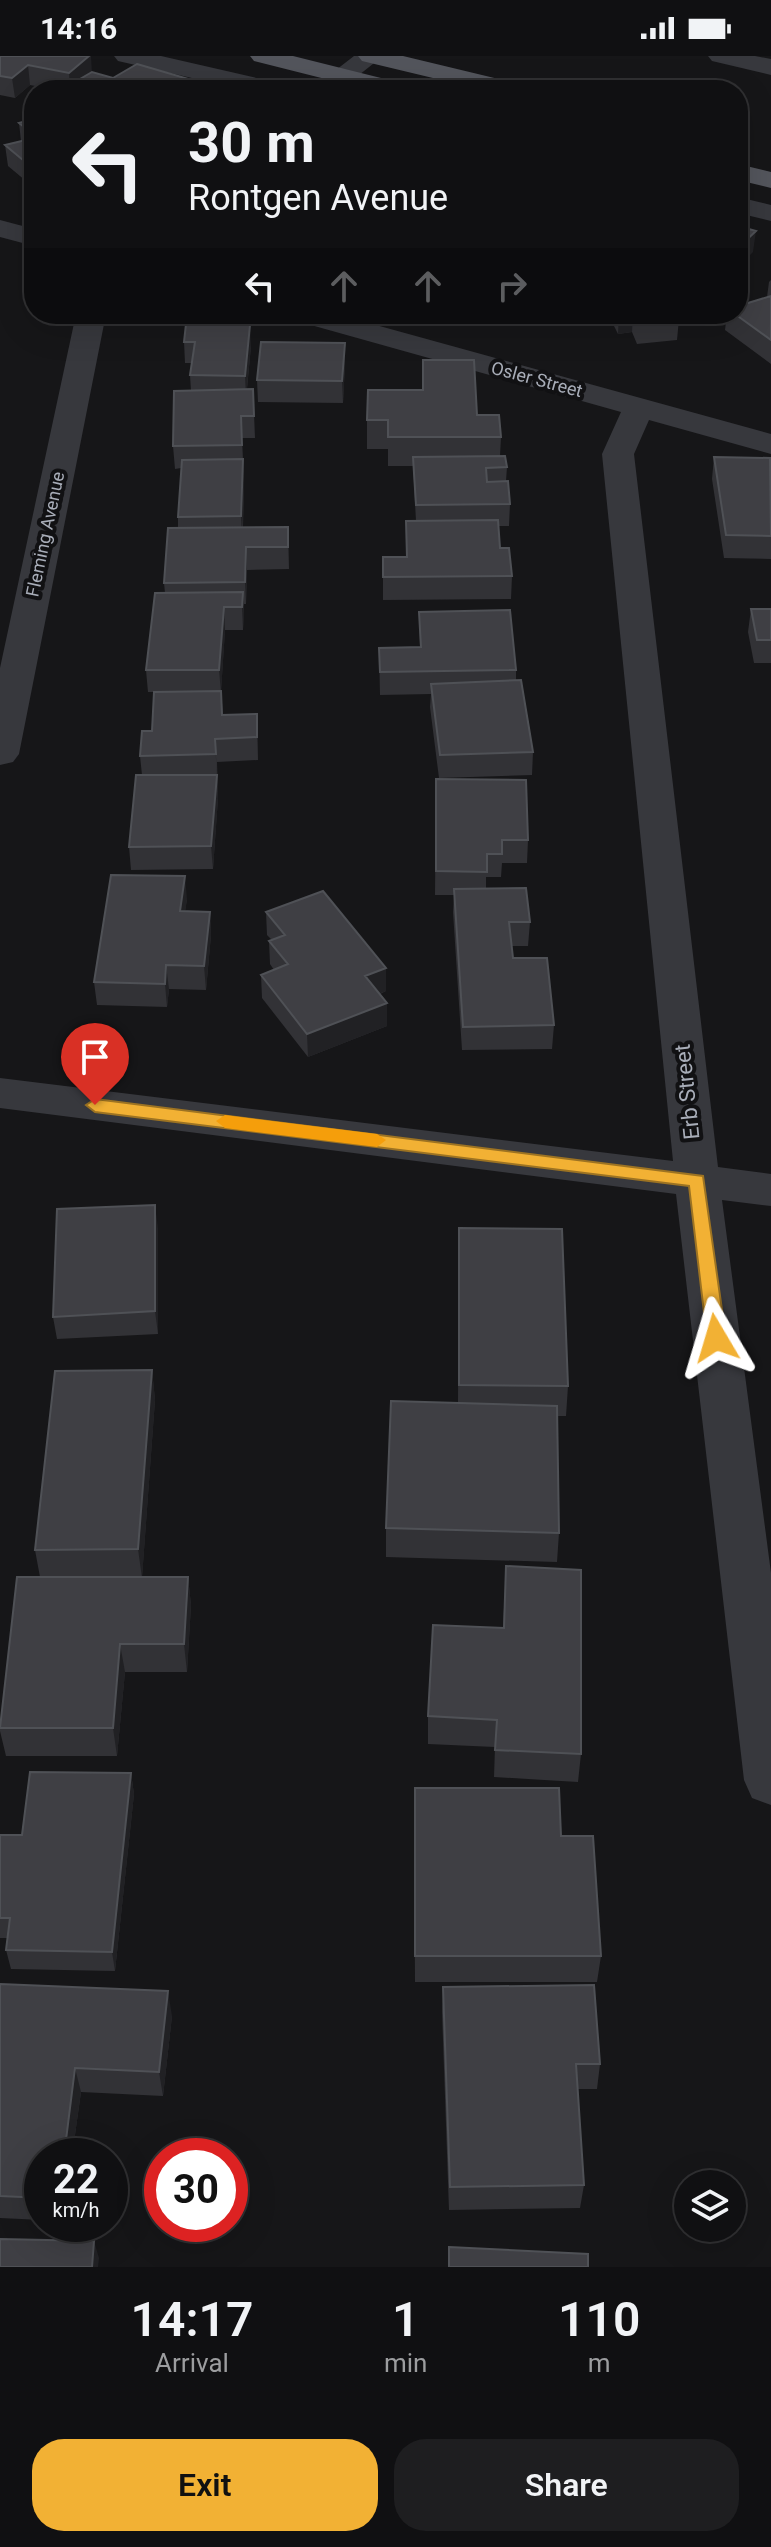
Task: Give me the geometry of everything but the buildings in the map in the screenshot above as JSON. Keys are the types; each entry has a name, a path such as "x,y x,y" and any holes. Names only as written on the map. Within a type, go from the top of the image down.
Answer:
{"main road":[{"path":"263,56 325,80"},
{"path":"370,56 472,80"},
{"path":"748,174 771,180"}],"street":[{"path":"127,56 234,80"},
{"path":"337,80 370,56"},
{"path":"721,56 771,67"},
{"path":"748,207 771,213"},
{"path":"0,228 24,235"},
{"name":"Fleming Avenue","path":"0,754 89,324"},
{"name":"Osler Street","path":"339,324 771,444"},
{"name":"Erb Street","path":"639,407 618,454 697,1180 771,1780"},
{"path":"0,1093 771,1190"}],"slow traffic":[{"path":"225,1121 377,1140"}],"route":[{"path":"95,1105 697,1180 716,1338"}]}
